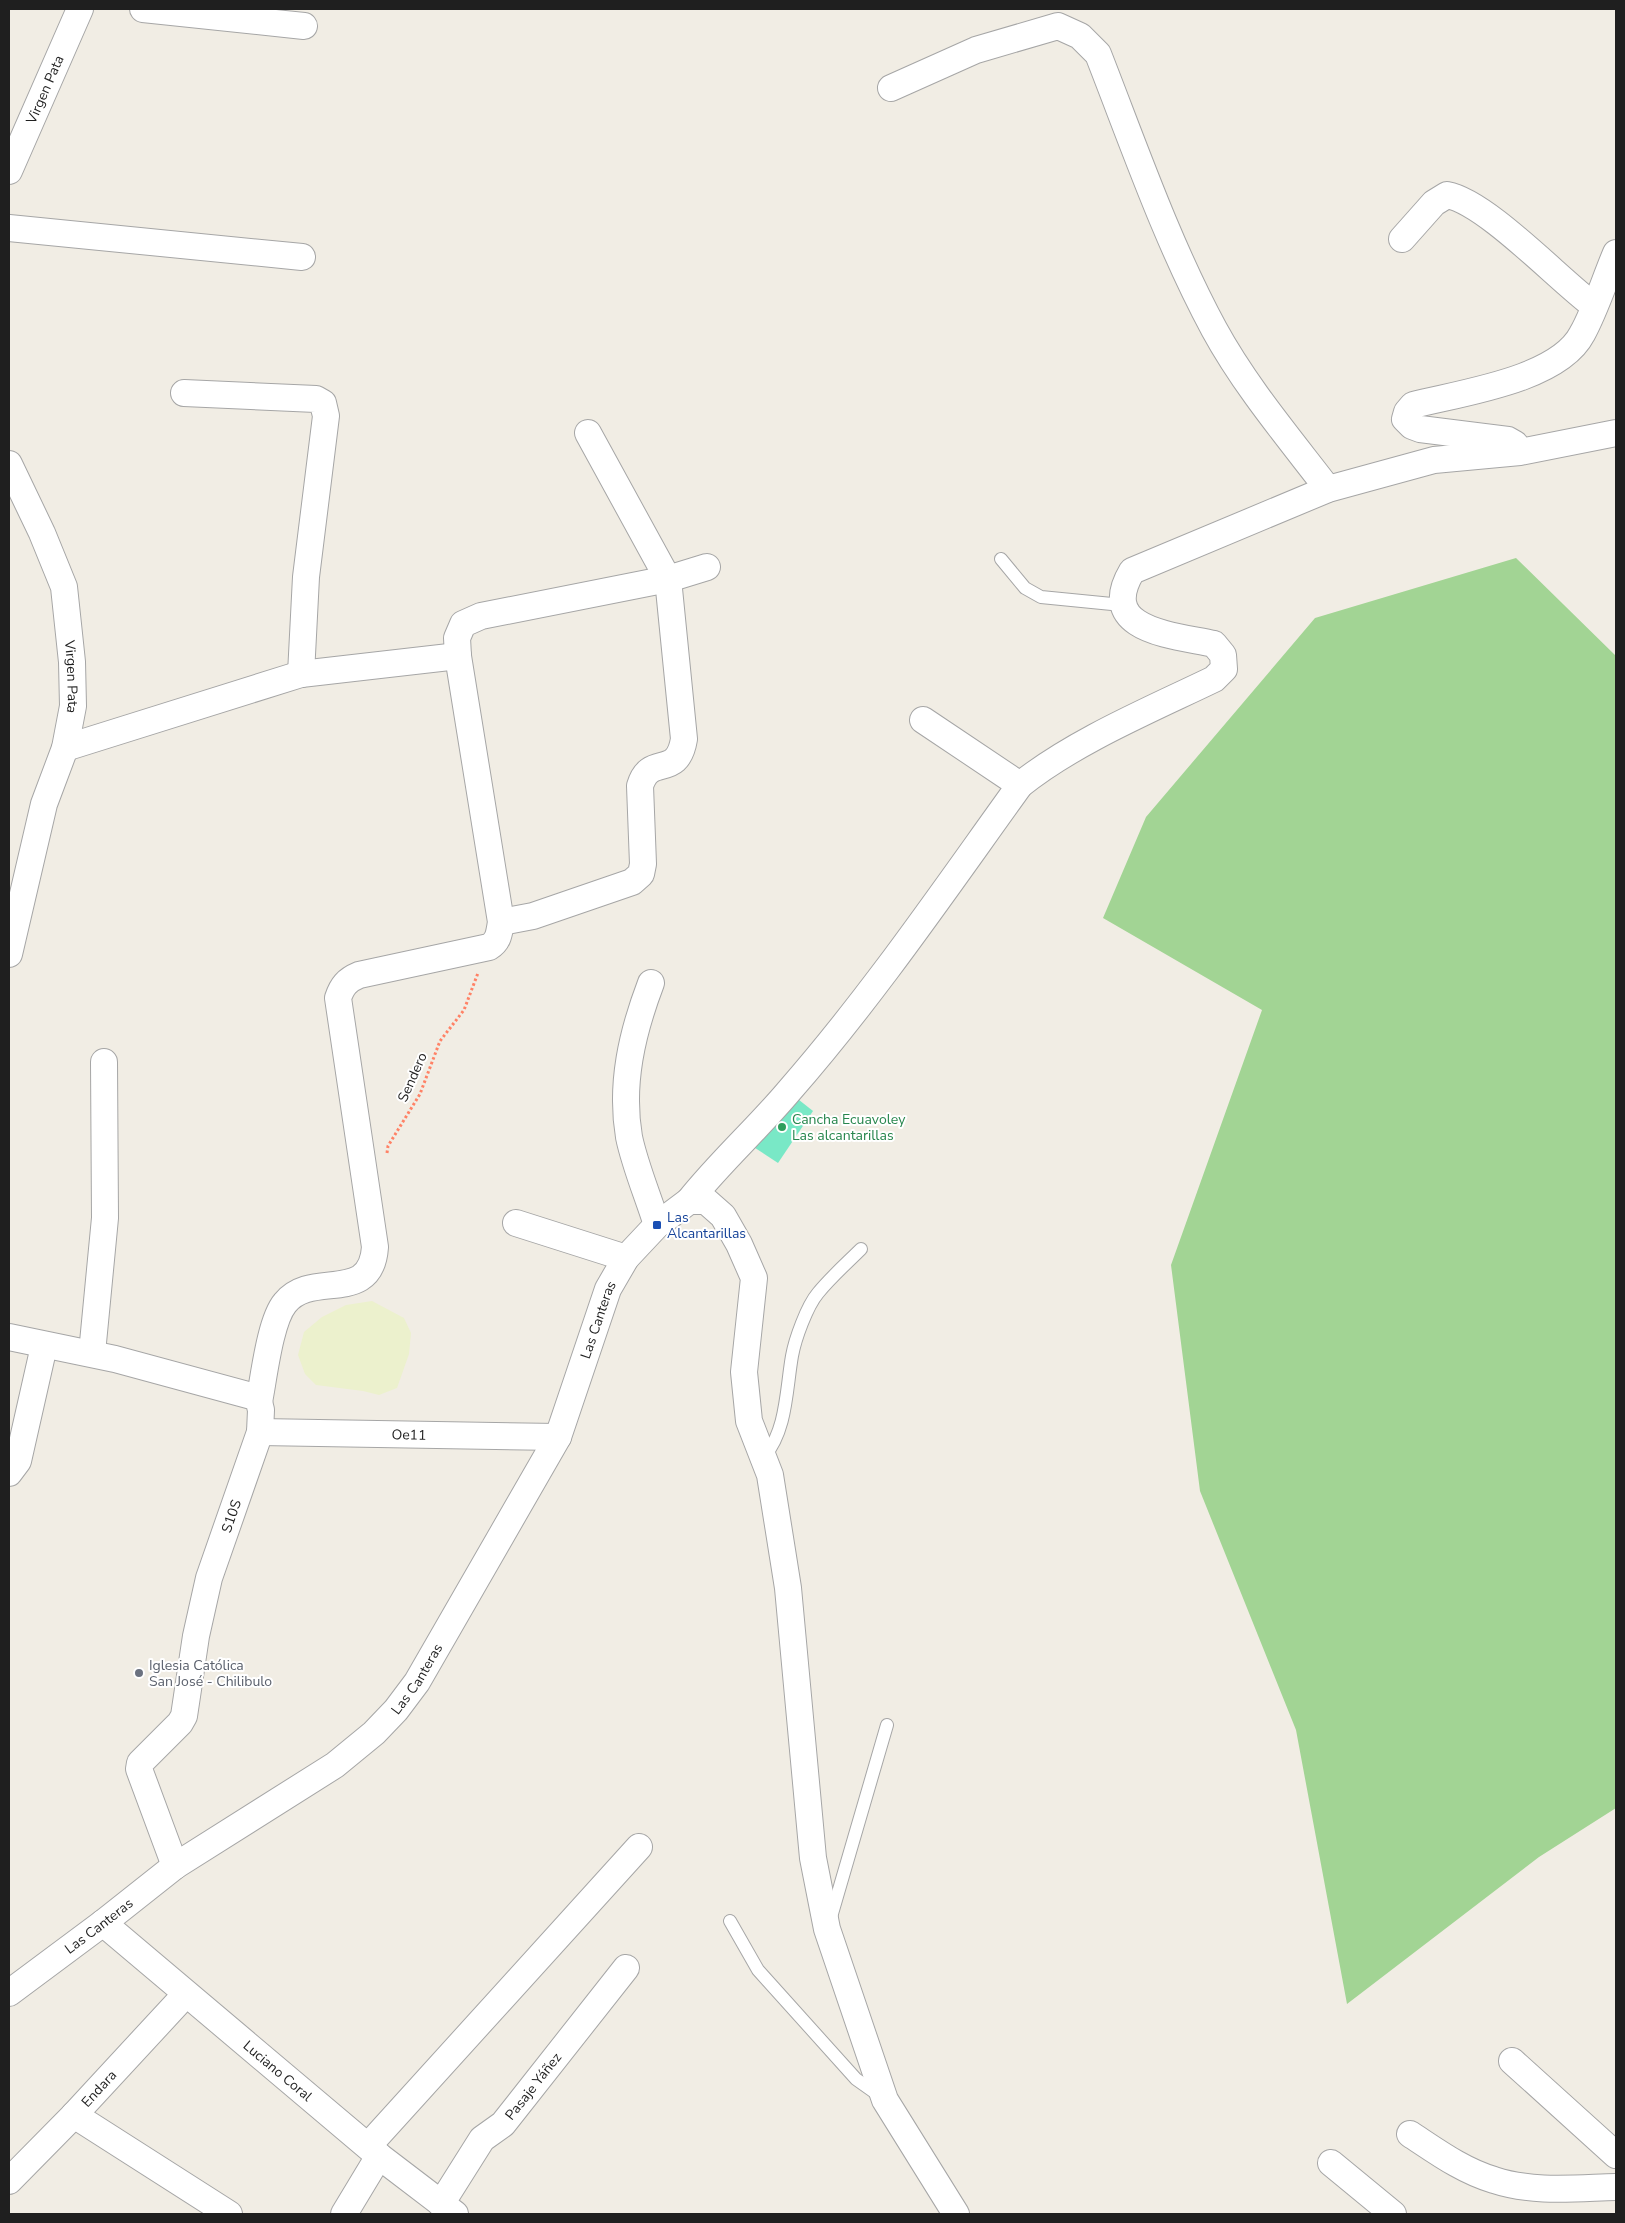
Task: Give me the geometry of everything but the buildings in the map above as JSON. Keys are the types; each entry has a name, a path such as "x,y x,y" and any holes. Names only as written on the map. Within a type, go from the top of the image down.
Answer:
{"street":[{"name":"Virgen Pata","path":"9,171 80,9"},
{"path":"144,9 304,26"},
{"path":"891,88 976,50 1058,26 1080,36 1098,54 1174,246 1215,330 1248,381 1328,489"},
{"path":"1402,239 1434,203 1447,195 1460,197 1490,218 1594,305"},
{"path":"9,228 302,257"},
{"path":"1520,452 1515,444 1508,440 1420,429 1412,426 1406,419 1407,412 1413,405 1528,375 1548,366 1569,352 1582,335 1616,253"},
{"path":"184,393 316,399 323,403 326,416 306,577 302,674"},
{"path":"501,922 533,916 632,882 641,874 643,864 640,786 643,774 650,769 672,763 681,754 684,739 668,579 588,433"},
{"path":"1122,605 1123,585 1132,571 1328,489 1434,460 1520,452 1616,433"},
{"name":"Virgen Pata","path":"9,464 42,533 64,587 72,662 73,706 65,748 44,804 9,954"},
{"path":"489,948 498,940 501,922 458,656 457,638 463,624 481,616 668,579 707,568"},
{"name":"Las Canteras","path":"9,1992 103,1923 175,1866 335,1764 374,1733 396,1710 417,1682 558,1437 608,1289 626,1258 657,1225 689,1201 710,1175 789,1092 883,976 1020,785 1035,773 1118,726 1214,679 1224,669 1223,655 1214,644 1159,632 1133,622 1122,605"},
{"path":"65,748 302,674 458,656"},
{"path":"923,720 1020,785"},
{"name":"S10S","path":"175,1866 139,1769 140,1763 180,1723 184,1716 196,1636 209,1578 260,1432 259,1402 276,1321 284,1303 295,1293 310,1287 358,1280 371,1266 374,1257 375,1247 338,998 340,990 345,983 359,975 489,948"},
{"path":"651,983 634,1036 629,1060 626,1103 630,1139 657,1225"},
{"path":"92,1353 105,1218 104,1062"},
{"path":"689,1201 706,1201 723,1216 739,1244 754,1278 744,1372 749,1421 770,1475 788,1588 813,1858 827,1929 885,2100 956,2214"},
{"path":"516,1223 626,1258"},
{"path":"9,1337 44,1346 92,1353 255,1397 259,1402"},
{"path":"9,1473 18,1461 44,1346"},
{"name":"Oe11","path":"260,1432 558,1437"},
{"path":"344,2214 373,2151 639,1847"},
{"name":"Luciano Coral","path":"103,1923 185,1995 373,2151 448,2209"},
{"name":"Pasaje Yáñez","path":"448,2209 482,2139 503,2124 626,1968"},
{"name":"Endara","path":"9,2181 74,2115 185,1995"},
{"path":"1512,2061 1616,2155"},
{"path":"74,2115 229,2214"},
{"path":"1410,2134 1453,2162 1494,2180 1538,2188 1616,2187"},
{"path":"1331,2163 1393,2214"}],"lane":[{"path":"1000,559 1025,588 1041,597 1122,605"},
{"path":"764,1457 774,1444 785,1403 792,1355 803,1324 817,1294 861,1249"},
{"path":"827,1929 887,1725"},
{"path":"730,1921 758,1970 783,2000 856,2079 885,2100"}],"path":[{"name":"Sendero","path":"386,1156 388,1146 420,1094 440,1041 464,1010 489,948"}],"green space":[{"path":"1516,558 1616,656 1616,1808 1539,1857 1347,2004 1296,1730 1200,1491 1171,1265 1262,1010 1103,918 1146,817 1315,618"},
{"name":"Cancha Ecuavoley Las alcantarillas","path":"789,1092 813,1111 778,1163 749,1144"},
{"path":"372,1301 404,1318 411,1333 409,1354 397,1388 379,1395 316,1385 305,1374 298,1355 304,1332 322,1317 346,1305"}],"place":[{"name":"Cancha Ecuavoley Las alcantarillas","path":"782,1127"},
{"name":"Las Alcantarillas","path":"657,1225"},
{"name":"Iglesia Católica San José - Chilibulo","path":"139,1673"}]}
